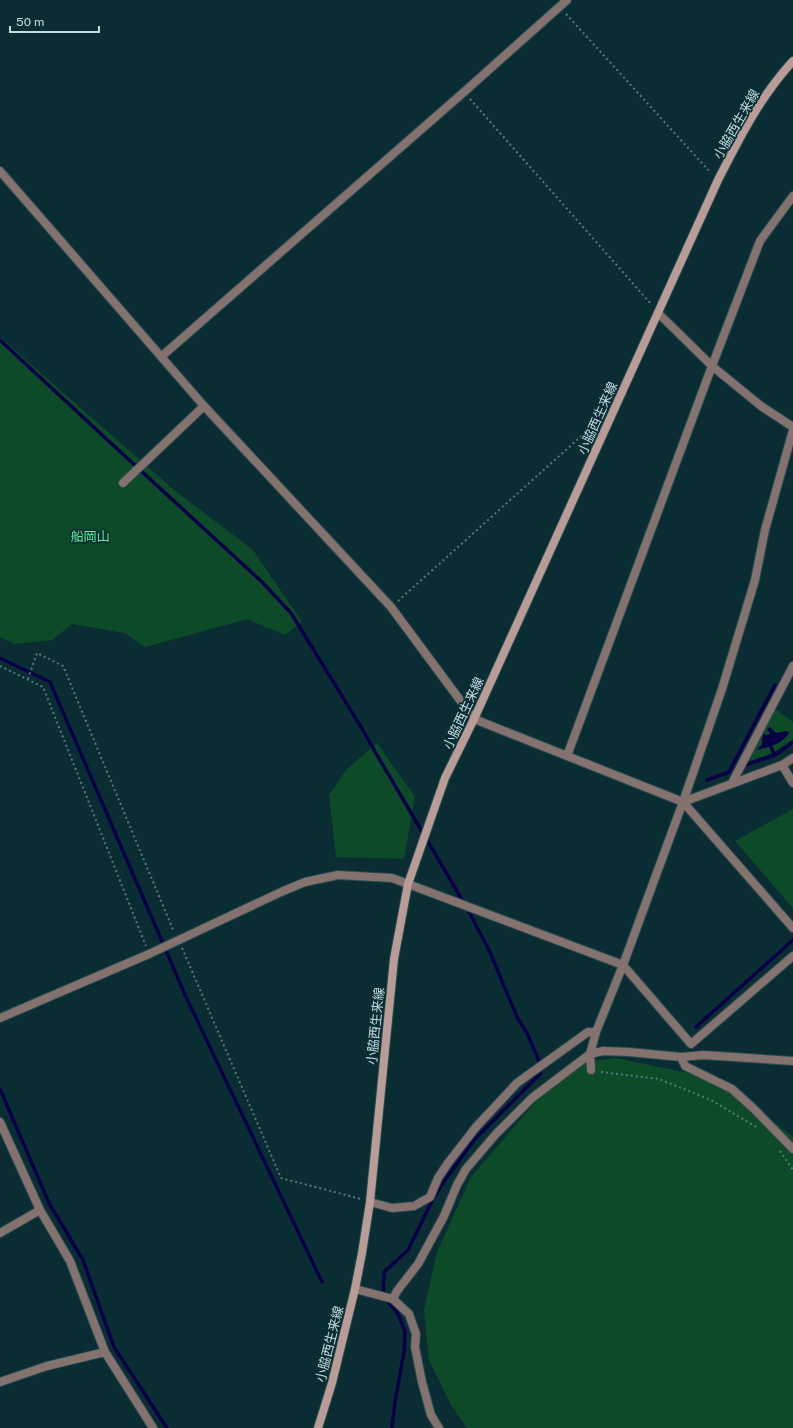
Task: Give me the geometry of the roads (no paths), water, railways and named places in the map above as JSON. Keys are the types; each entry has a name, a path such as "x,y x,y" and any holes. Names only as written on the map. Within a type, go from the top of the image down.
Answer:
{"main road":[{"name":"小脇西生来線","path":"318,1428 332,1383 355,1289 362,1253 370,1202 394,959 408,884 445,778 474,719 718,180 749,120 766,94 793,61"}],"street":[{"path":"162,356 567,0"},
{"path":"0,171 204,406 391,607 474,719 683,802 793,928"},
{"path":"567,756 712,366 760,242 793,196"},
{"path":"591,1070 590,1054 596,1032 683,802 722,689 755,580 764,530 793,428 761,406 712,366 658,313"},
{"path":"123,483 204,406"},
{"path":"732,783 793,666"},
{"path":"683,802 782,765 793,758"},
{"path":"782,765 793,783"},
{"path":"0,1018 178,942 281,892 305,882 338,875 392,878 622,965 691,1044"},
{"path":"680,1058 691,1044 793,956"},
{"path":"370,1202 392,1208 414,1206 430,1197 438,1178 448,1163 476,1127 517,1083 588,1032 596,1032"},
{"path":"394,1299 397,1291 418,1264 444,1216 457,1185 466,1169 496,1134 532,1098 590,1054 603,1051 629,1052 680,1058 703,1055 793,1061"},
{"path":"680,1058 685,1066 732,1089 793,1149"},
{"path":"0,1122 40,1210 70,1261 105,1352 153,1428"},
{"path":"0,1233 40,1210"},
{"path":"355,1289 394,1299 409,1314 416,1334 415,1347 422,1382 431,1415 439,1428"},
{"path":"0,1382 47,1366 105,1352"}],"waterway":[{"path":"0,340 262,582 291,613 361,727 464,903"},
{"path":"0,658 50,682 186,997 322,1282"},
{"path":"707,780 729,772 775,685"},
{"path":"745,765 775,755 793,742"},
{"path":"771,747 775,755"},
{"path":"392,1428 404,1352 405,1331 397,1312 383,1296 384,1272 408,1250 433,1199 474,1140 540,1074 541,1066 527,1033 518,1019 489,950 467,908"},
{"path":"696,1027 793,940"},
{"path":"0,1089 49,1203 83,1260 114,1347 167,1428"}],"park label":[{"name":"船岡山","path":"90,536"}]}
